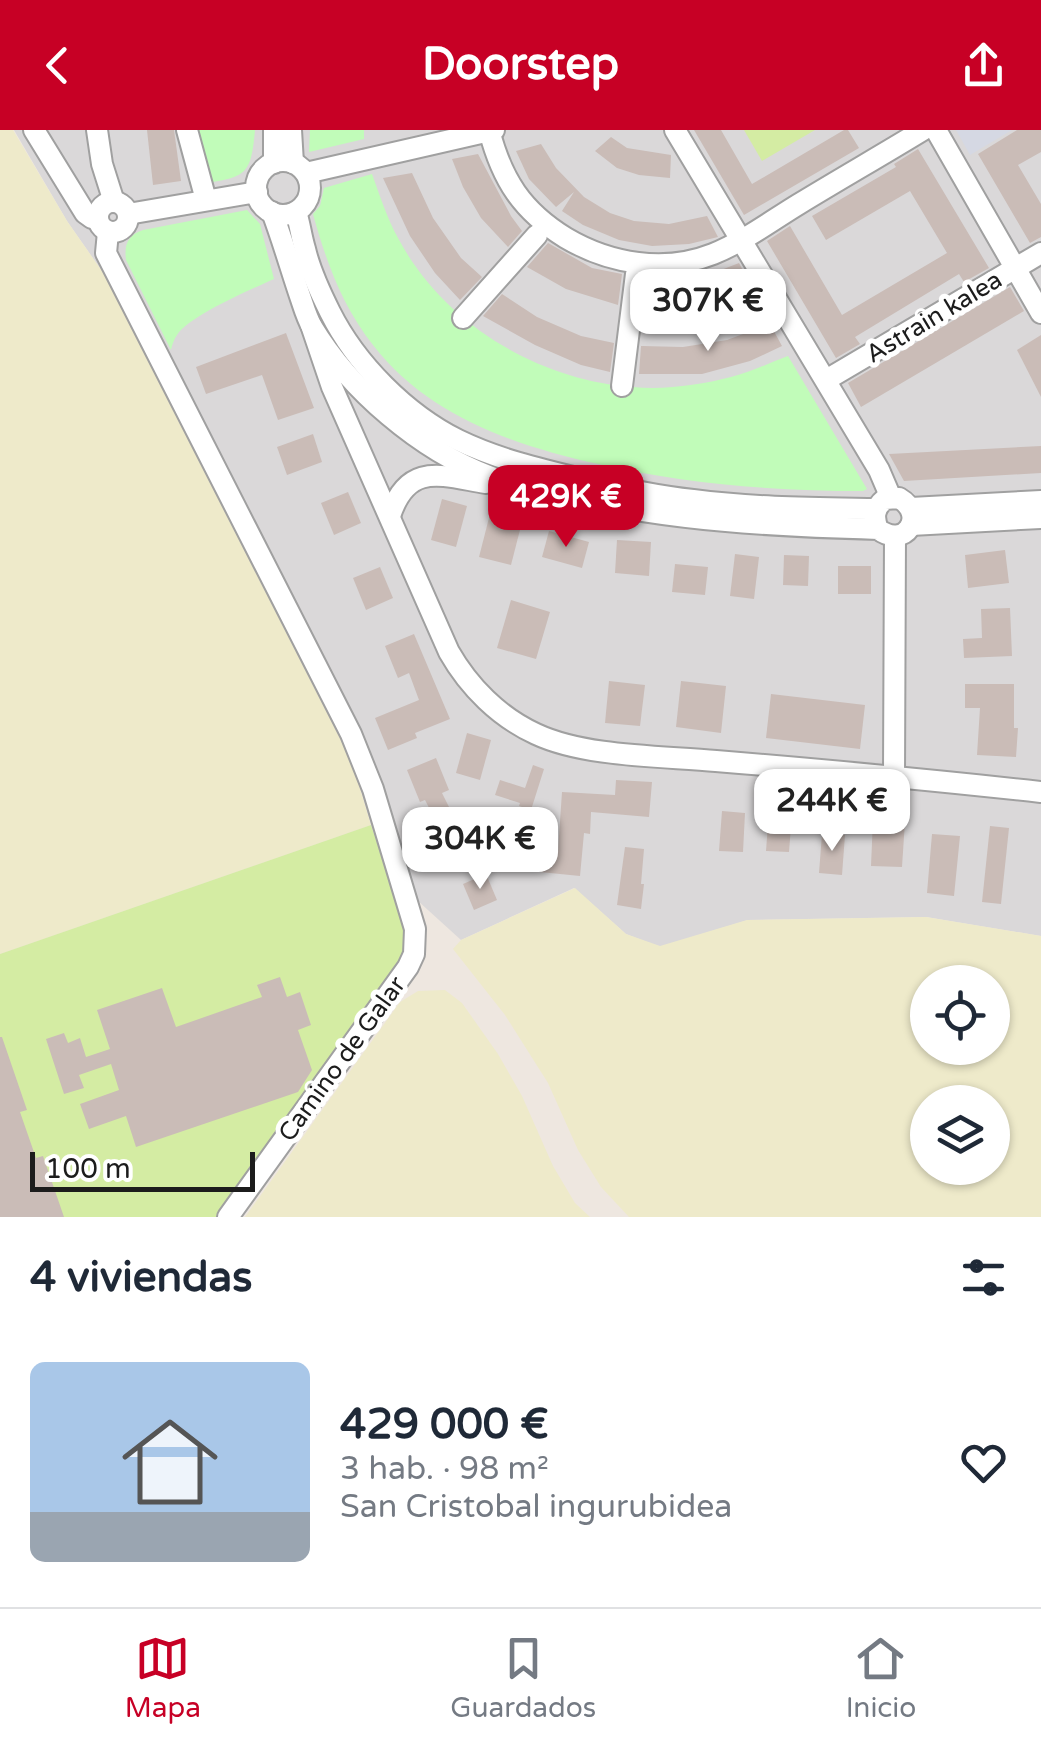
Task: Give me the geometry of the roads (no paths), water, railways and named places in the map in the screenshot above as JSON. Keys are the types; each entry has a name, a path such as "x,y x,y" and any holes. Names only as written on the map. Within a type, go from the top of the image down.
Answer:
{"street":[{"path":"34,130 84,213 103,225"},
{"path":"96,130 102,164 121,208"},
{"path":"187,130 206,200"},
{"path":"274,130 291,166 310,190 296,212 280,215 260,200 260,174 291,166 491,130 495,154 524,206 583,248 642,264 671,264 712,254 923,130"},
{"path":"291,130 291,166"},
{"path":"675,130 885,481 894,517 894,775"},
{"path":"936,130 1041,313"},
{"path":"103,225 102,206 121,208 257,192"},
{"path":"272,212 332,387 449,652 463,676 514,722 538,735 593,750 894,775 1041,792"},
{"path":"296,212 313,274 350,344 394,394 422,417 484,452 618,488 674,497 894,517 1041,518"},
{"name":"Camino de Galar","path":"103,225 106,253 351,734 415,929 415,946 408,967 228,1217"},
{"path":"463,318 536,235"},
{"name":"Astrain kalea","path":"826,380 1041,253"},
{"path":"622,386 636,274"},
{"path":"310,324 342,366 394,420 458,462 522,486 615,508 755,525 894,517 1041,502"},
{"path":"390,516 402,492 419,477 432,474 522,486"}]}
